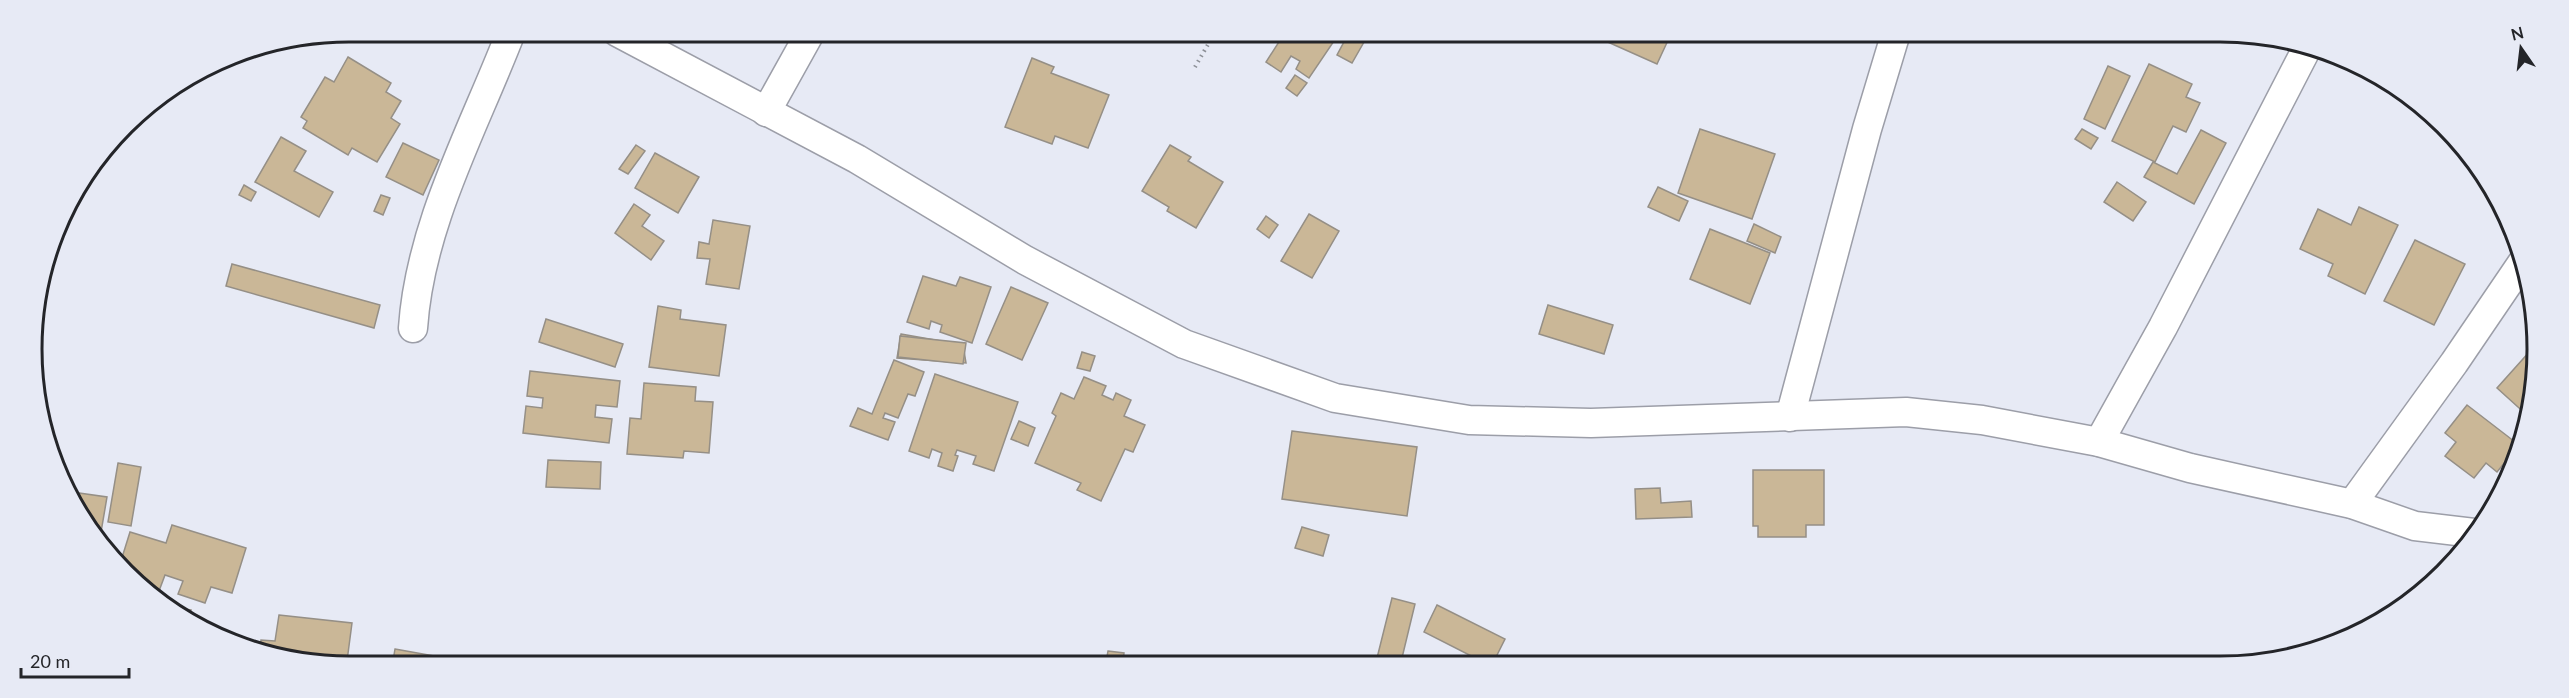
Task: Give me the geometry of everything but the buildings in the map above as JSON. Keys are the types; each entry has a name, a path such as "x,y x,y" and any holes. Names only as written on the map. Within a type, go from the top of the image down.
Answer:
{"street":[{"path":"413,328 415,298 446,191 468,132 507,42"},
{"path":"636,42 857,159 1025,260 1184,344 1335,398 1469,420 1592,423 1906,412 1982,420 2099,442 2190,468 2352,504 2415,526 2467,532"},
{"path":"766,112 805,42"},
{"path":"1790,417 1892,42"},
{"path":"2099,442 2163,327 2304,54"},
{"path":"2352,504 2454,363 2517,270"}],"path":[{"path":"1195,67 1209,42"}]}
